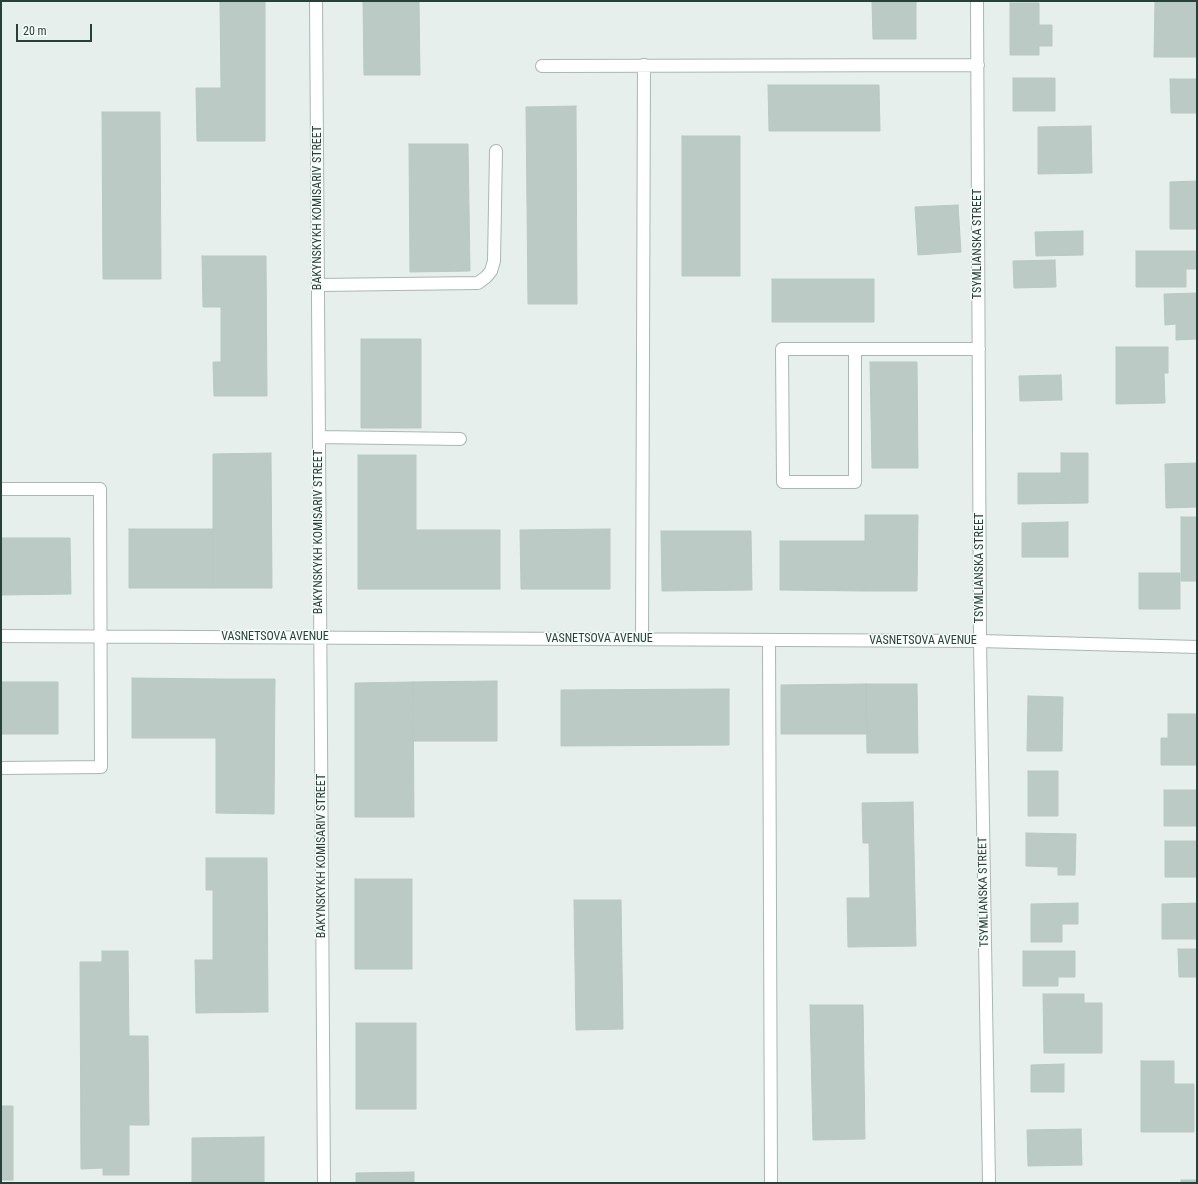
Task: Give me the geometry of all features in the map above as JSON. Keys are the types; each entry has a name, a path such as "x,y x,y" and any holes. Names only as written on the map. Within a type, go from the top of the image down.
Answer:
{"street":[{"name":"BAKYNSKYKH KOMISARIV STREET","path":"316,1 324,1183"},
{"name":"TSYMLIANSKA STREET","path":"977,1 980,641 989,1183"},
{"path":"642,639 644,65"},
{"path":"542,66 978,65"},
{"path":"318,285 478,283 486,277 491,271 494,261 496,151"},
{"path":"855,349 855,482 783,482 782,349 979,348"},
{"path":"319,437 460,439"},
{"path":"1,489 100,489 101,767 1,768"},
{"name":"VASNETSOVA AVENUE","path":"1,636 980,641 1197,647"},
{"path":"769,640 771,1183"}],"building":[{"path":"220,1 265,1 265,141 197,141 196,88 221,88"},
{"path":"363,1 419,1 420,75 364,75"},
{"path":"872,1 916,1 916,39 873,39"},
{"path":"1155,1 1197,1 1197,57 1154,57"},
{"path":"1010,3 1039,3 1039,25 1052,25 1052,46 1039,46 1039,55 1010,55"},
{"path":"1013,78 1055,78 1055,111 1013,111"},
{"path":"1170,79 1197,79 1197,113 1171,113"},
{"path":"768,85 879,85 880,131 769,131"},
{"path":"576,106 577,304 528,304 526,107"},
{"path":"102,112 160,112 161,279 103,279"},
{"path":"1091,126 1092,173 1038,174 1038,127"},
{"path":"682,136 740,136 740,276 682,276"},
{"path":"409,144 468,144 470,271 410,272"},
{"path":"1197,181 1197,229 1170,229 1170,182"},
{"path":"958,205 961,252 918,255 915,207"},
{"path":"1083,231 1083,255 1036,256 1035,232"},
{"path":"1136,251 1197,251 1197,269 1186,269 1186,287 1136,287"},
{"path":"202,256 266,256 267,396 214,396 213,362 221,362 221,307 203,307"},
{"path":"1055,260 1056,287 1014,288 1013,261"},
{"path":"772,279 874,279 874,322 772,322"},
{"path":"1197,293 1197,339 1176,340 1176,324 1165,325 1164,294"},
{"path":"361,339 421,339 421,428 361,428"},
{"path":"1116,347 1168,347 1168,373 1164,373 1165,403 1116,404"},
{"path":"870,362 917,362 918,468 872,468"},
{"path":"1061,375 1062,400 1020,401 1019,376"},
{"path":"271,453 272,588 213,588 213,454"},
{"path":"1061,453 1088,453 1088,503 1018,504 1018,473 1061,473"},
{"path":"358,455 416,455 416,589 358,589"},
{"path":"1197,463 1197,507 1166,508 1165,464"},
{"path":"865,515 918,515 917,591 865,591"},
{"path":"1181,517 1197,517 1197,581 1181,581"},
{"path":"1068,522 1068,557 1022,557 1022,523"},
{"path":"129,529 213,529 213,588 129,588"},
{"path":"610,529 610,589 521,589 520,530"},
{"path":"416,530 500,530 500,589 416,589"},
{"path":"661,531 751,531 752,590 662,591"},
{"path":"1,538 70,538 71,594 1,595"},
{"path":"780,541 865,541 865,591 780,590"},
{"path":"1139,573 1180,573 1180,609 1139,609"},
{"path":"132,678 216,679 216,738 132,738"},
{"path":"216,679 275,679 274,814 216,813"},
{"path":"497,681 497,741 413,741 413,682"},
{"path":"1,682 58,682 58,734 1,734"},
{"path":"413,682 414,817 355,817 355,683"},
{"path":"866,684 917,684 918,753 867,753"},
{"path":"866,684 867,734 781,734 781,685"},
{"path":"729,689 729,745 561,746 561,690"},
{"path":"1028,696 1063,697 1062,751 1027,751"},
{"path":"1168,714 1197,714 1197,765 1161,765 1161,738 1168,738"},
{"path":"1028,771 1058,771 1058,816 1028,816"},
{"path":"1164,790 1197,790 1197,826 1164,826"},
{"path":"913,802 916,946 848,947 847,898 870,898 869,843 863,843 862,803"},
{"path":"1026,833 1076,834 1075,875 1058,875 1058,867 1026,866"},
{"path":"1165,841 1197,841 1197,877 1165,877"},
{"path":"206,858 267,858 268,1012 196,1013 195,960 213,960 213,890 206,890"},
{"path":"355,879 412,879 412,969 355,969"},
{"path":"574,900 621,900 623,1029 576,1030"},
{"path":"1078,903 1078,924 1062,924 1062,942 1031,942 1031,904"},
{"path":"1197,903 1197,939 1162,939 1162,904"},
{"path":"1178,949 1197,949 1197,977 1179,977"},
{"path":"102,951 128,951 129,1036 148,1036 149,1125 129,1125 129,1175 103,1175 103,1168 81,1169 80,962 102,962"},
{"path":"1023,951 1075,951 1075,977 1058,977 1058,986 1023,986"},
{"path":"1043,994 1084,994 1084,1003 1102,1003 1102,1053 1044,1053"},
{"path":"810,1005 863,1005 865,1139 813,1140"},
{"path":"356,1023 416,1023 416,1109 356,1109"},
{"path":"1141,1061 1174,1061 1174,1084 1194,1084 1194,1132 1141,1132"},
{"path":"1064,1064 1064,1092 1031,1092 1031,1065"},
{"path":"1,1106 13,1106 13,1180 1,1180"},
{"path":"1081,1129 1082,1165 1028,1166 1027,1130"},
{"path":"264,1137 264,1183 192,1183 192,1138"},
{"path":"414,1172 414,1183 356,1183 356,1173"},
{"path":"1181,1180 1197,1180 1197,1183 1181,1183"}]}
